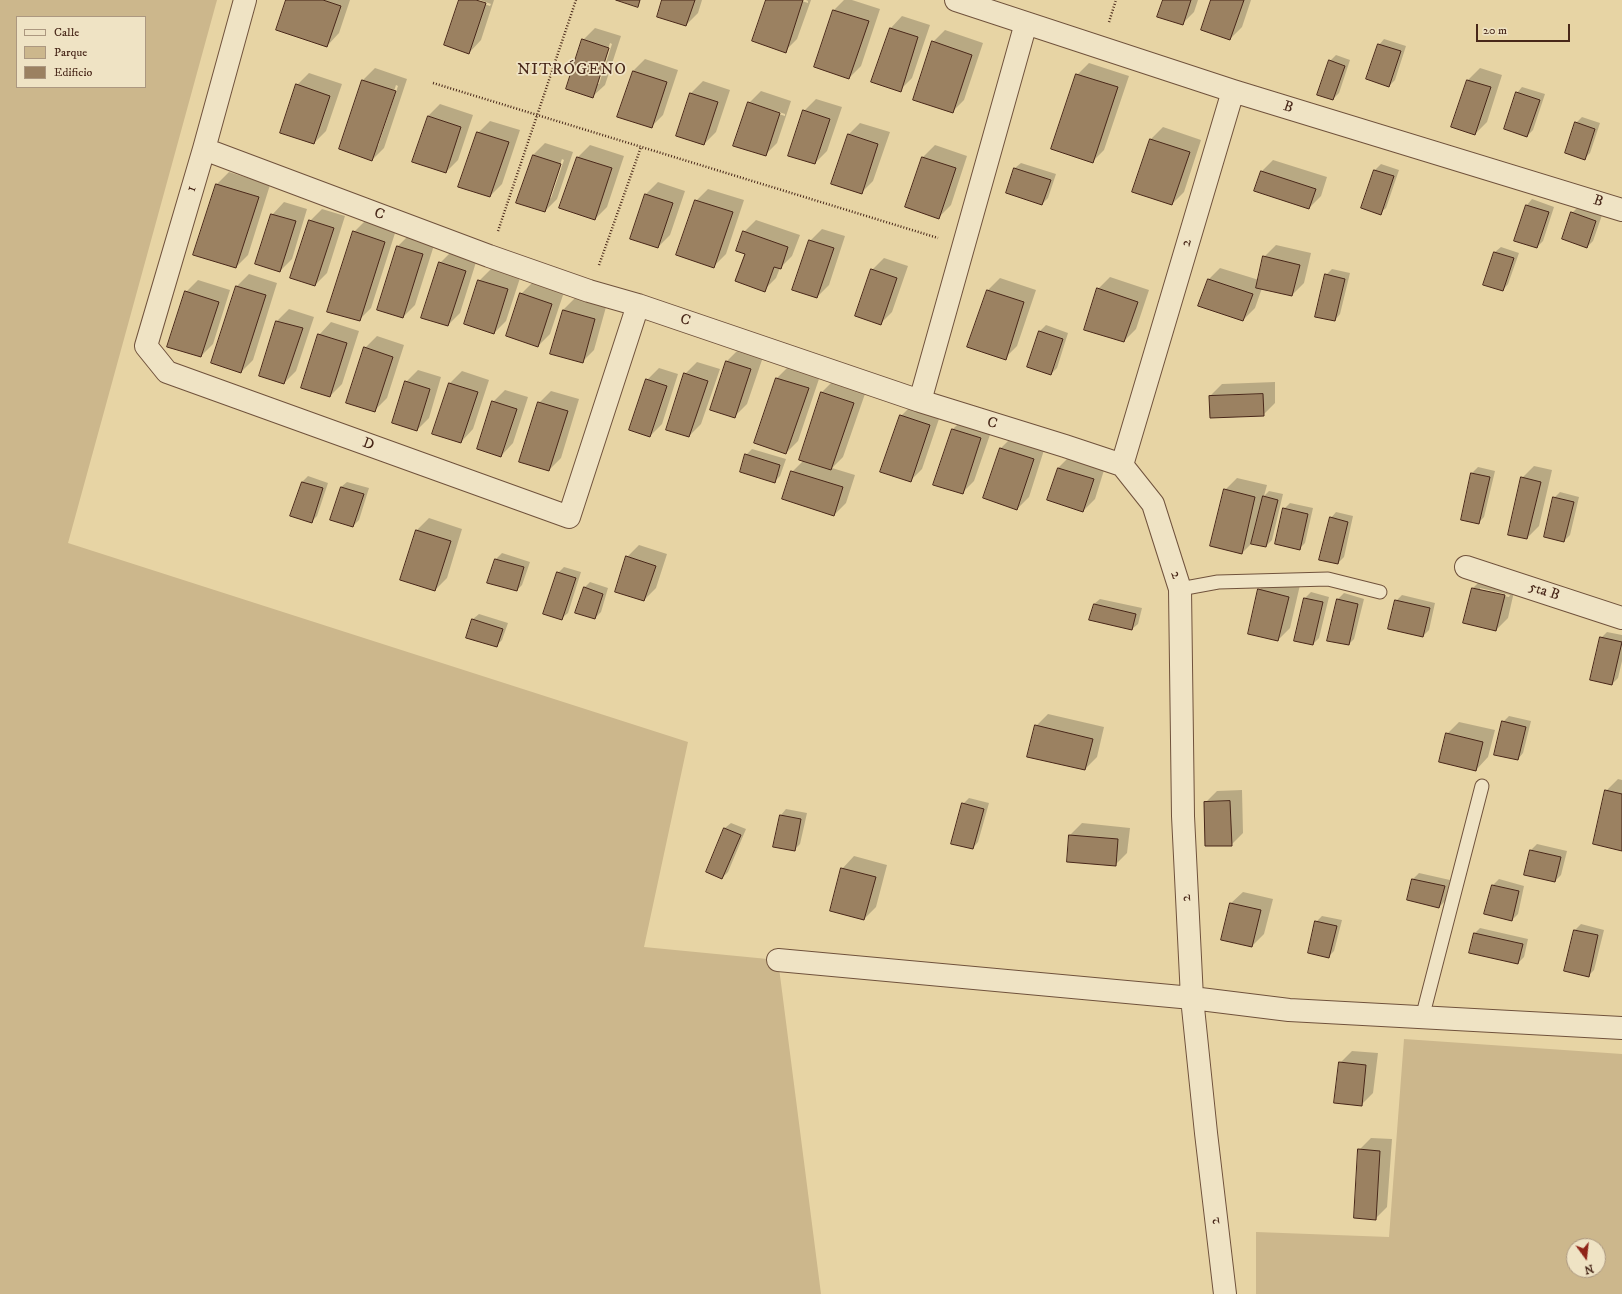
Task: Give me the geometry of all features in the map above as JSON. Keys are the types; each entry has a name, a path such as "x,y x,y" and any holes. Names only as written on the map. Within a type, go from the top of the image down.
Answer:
{"street":[{"name":"1","path":"167,372 146,346 204,149 245,0"},
{"name":"B","path":"956,0 1233,91 1622,210"},
{"path":"920,401 1026,23"},
{"name":"2","path":"1225,1294 1192,998 1183,816 1180,589 1153,504 1122,465 1233,91"},
{"name":"C","path":"204,149 489,256 589,291 638,305 920,401 1122,465"},
{"name":"D","path":"167,372 569,517 638,305"},
{"name":"5ta B","path":"1466,567 1622,618"},
{"path":"778,960 1192,998 1289,1010 1622,1028"}],"lane":[{"path":"1180,589 1218,582 1328,579 1380,592"},
{"path":"1422,1018 1482,786"}],"path":[{"path":"489,256 576,0"},
{"path":"433,83 963,246"},
{"path":"589,291 642,147"}],"green space":[{"path":"0,0 217,0 68,543 688,742 644,947 778,960 821,1294 0,1294"},
{"path":"1404,1039 1622,1054 1622,1294 1256,1294 1256,1232 1389,1237"}],"building":[{"path":"286,0 323,0 341,6 327,47 276,30"},
{"path":"459,0 476,0 486,3 469,54 444,45"},
{"path":"616,0 640,0 638,7"},
{"path":"662,0 695,0 686,26 657,17"},
{"path":"766,0 803,0 786,53 752,41"},
{"path":"1163,0 1191,0 1183,25 1157,17"},
{"path":"1211,0 1244,0 1230,40 1201,30"},
{"path":"833,10 869,21 849,79 814,67"},
{"path":"890,28 918,37 901,92 871,82"},
{"path":"582,39 609,48 593,98 566,89"},
{"path":"932,41 972,55 953,113 913,100"},
{"path":"1378,44 1401,51 1389,87 1366,79"},
{"path":"1329,60 1345,66 1333,100 1317,95"},
{"path":"633,71 667,82 652,128 617,117"},
{"path":"1076,74 1118,87 1093,163 1051,149"},
{"path":"362,80 396,91 372,161 339,149"},
{"path":"1467,80 1491,87 1475,135 1451,127"},
{"path":"296,84 330,96 314,144 280,133"},
{"path":"1516,92 1540,100 1527,137 1504,129"},
{"path":"690,93 718,102 704,145 676,136"},
{"path":"748,102 780,113 766,156 733,146"},
{"path":"803,110 830,119 815,164 788,156"},
{"path":"428,116 461,127 446,173 412,162"},
{"path":"1575,122 1595,129 1585,160 1565,153"},
{"path":"477,132 509,142 490,197 458,187"},
{"path":"848,134 878,144 862,194 831,184"},
{"path":"1150,139 1190,152 1172,205 1132,192"},
{"path":"533,155 561,164 545,212 516,203"},
{"path":"577,157 612,168 595,220 559,208"},
{"path":"922,157 956,168 939,219 905,207"},
{"path":"1014,168 1051,180 1042,205 1006,193"},
{"path":"1374,170 1394,176 1381,215 1361,208"},
{"path":"1261,171 1316,189 1309,209 1254,191"},
{"path":"216,184 259,197 236,268 193,255"},
{"path":"645,194 673,203 658,248 630,239"},
{"path":"695,200 733,212 714,268 676,255"},
{"path":"1526,205 1549,212 1537,248 1514,241"},
{"path":"1571,212 1596,221 1587,248 1562,239"},
{"path":"271,214 296,221 280,272 255,264"},
{"path":"309,220 334,228 315,286 290,278"},
{"path":"353,231 385,242 360,321 327,312"},
{"path":"743,231 788,247 781,269 774,267 765,292 735,281 745,254 736,251"},
{"path":"809,240 834,248 817,298 792,290"},
{"path":"397,246 423,254 403,318 377,310"},
{"path":"1494,252 1514,258 1503,291 1483,285"},
{"path":"1263,256 1300,265 1292,296 1256,288"},
{"path":"439,262 466,271 448,326 421,318"},
{"path":"871,269 897,278 881,325 855,316"},
{"path":"1325,274 1345,279 1335,321 1315,317"},
{"path":"1208,279 1253,294 1243,321 1198,306"},
{"path":"478,280 508,289 494,334 464,324"},
{"path":"236,286 266,295 241,373 211,363"},
{"path":"1097,288 1138,302 1124,342 1084,330"},
{"path":"987,290 1024,302 1006,360 967,347"},
{"path":"185,291 219,302 201,357 167,347"},
{"path":"520,293 552,304 538,347 506,336"},
{"path":"563,310 595,319 583,363 550,354"},
{"path":"276,321 303,328 284,384 259,376"},
{"path":"1039,331 1063,339 1051,375 1027,367"},
{"path":"318,334 347,343 330,397 301,388"},
{"path":"364,347 393,357 375,412 346,403"},
{"path":"726,361 751,369 735,418 710,410"},
{"path":"684,373 708,381 689,437 666,430"},
{"path":"776,378 809,388 786,454 754,443"},
{"path":"646,379 667,386 650,437 629,430"},
{"path":"405,381 430,389 417,431 392,423"},
{"path":"449,383 478,392 461,443 432,434"},
{"path":"821,392 854,403 831,470 799,460"},
{"path":"1263,394 1264,416 1210,418 1209,396"},
{"path":"492,401 517,409 501,457 477,449"},
{"path":"538,402 568,411 549,471 519,462"},
{"path":"900,415 930,425 911,482 880,472"},
{"path":"952,429 981,438 963,494 933,485"},
{"path":"1000,448 1034,459 1017,510 983,498"},
{"path":"745,454 780,465 775,483 740,472"},
{"path":"1058,468 1094,479 1083,512 1047,500"},
{"path":"791,471 843,487 834,516 782,499"},
{"path":"1471,473 1490,477 1479,524 1461,520"},
{"path":"1521,477 1541,482 1527,539 1508,535"},
{"path":"302,482 323,488 312,523 290,516"},
{"path":"341,487 364,494 353,527 330,520"},
{"path":"1224,489 1255,497 1242,554 1210,546"},
{"path":"1263,496 1278,500 1266,547 1251,544"},
{"path":"1553,497 1574,502 1564,542 1544,537"},
{"path":"1283,508 1308,514 1300,550 1275,544"},
{"path":"1330,517 1348,522 1338,564 1319,560"},
{"path":"416,530 451,541 435,591 400,580"},
{"path":"626,556 656,566 644,601 615,592"},
{"path":"495,559 524,567 517,591 487,583"},
{"path":"557,572 576,578 562,620 543,614"},
{"path":"584,587 603,594 595,619 575,613"},
{"path":"1472,588 1505,595 1496,631 1463,623"},
{"path":"1258,589 1289,597 1278,641 1248,634"},
{"path":"1304,598 1323,602 1313,645 1294,641"},
{"path":"1337,599 1358,604 1349,645 1327,641"},
{"path":"1395,600 1430,608 1423,637 1388,629"},
{"path":"1094,604 1136,614 1132,630 1089,620"},
{"path":"472,619 503,629 497,647 466,638"},
{"path":"1600,637 1622,642 1612,685 1590,680"},
{"path":"1502,721 1526,727 1518,760 1494,755"},
{"path":"1035,725 1093,739 1085,770 1027,757"},
{"path":"1446,733 1483,742 1476,771 1439,762"},
{"path":"1605,790 1622,794 1622,851 1593,844"},
{"path":"1230,801 1232,846 1205,846 1204,802"},
{"path":"962,803 984,809 973,849 951,844"},
{"path":"780,815 801,819 795,851 773,847"},
{"path":"724,828 741,835 722,879 706,872"},
{"path":"1069,835 1118,839 1116,866 1067,862"},
{"path":"1530,850 1561,857 1555,882 1524,875"},
{"path":"841,868 876,877 864,920 830,911"},
{"path":"1412,879 1445,886 1439,908 1407,900"},
{"path":"1492,885 1519,891 1512,921 1484,914"},
{"path":"1230,903 1261,910 1252,947 1221,940"},
{"path":"1315,921 1337,926 1329,958 1308,953"},
{"path":"1574,930 1598,935 1589,977 1564,971"},
{"path":"1474,933 1523,944 1518,964 1469,953"},
{"path":"1339,1062 1366,1065 1362,1106 1334,1103"},
{"path":"1358,1149 1380,1151 1376,1220 1354,1218"}],"district":[{"name":"NITRÓGENO","path":"572,71"}]}
